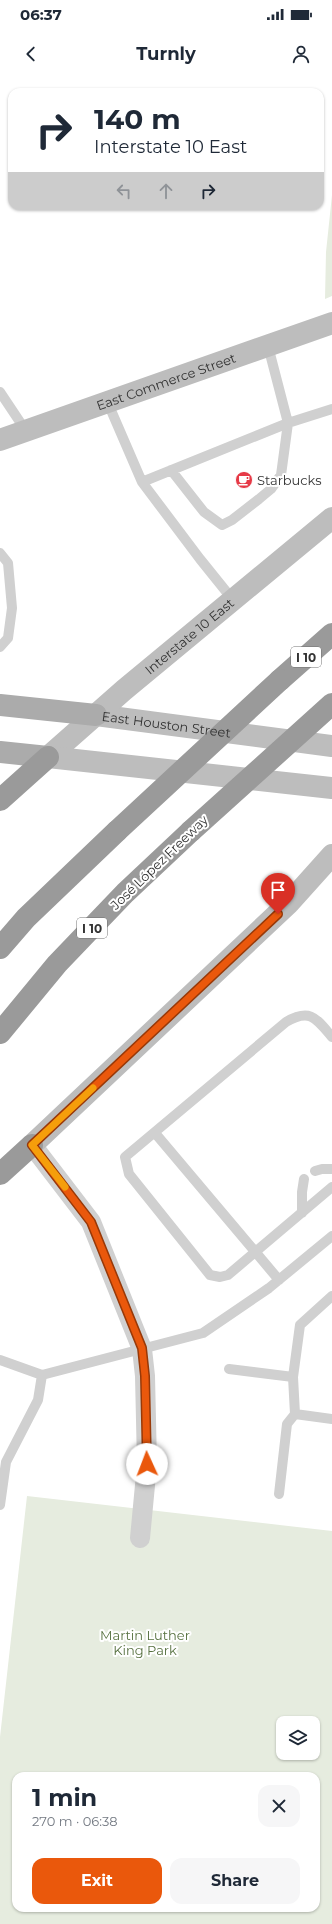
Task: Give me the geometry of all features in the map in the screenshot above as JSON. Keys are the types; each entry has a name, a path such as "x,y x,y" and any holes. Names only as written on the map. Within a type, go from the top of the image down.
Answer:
{"highway":[{"name":"I 10","path":"0,948 26,918 280,680 332,634"},
{"name":"José López Freeway","path":"0,1033 57,964 125,893 191,831 332,704"},
{"path":"0,800 48,757"},
{"path":"0,1174 32,1145"}],"main road":[{"name":"East Commerce Street","path":"0,440 332,323"},
{"name":"Interstate 10 East","path":"48,757 96,715 332,518"},
{"name":"East Houston Street","path":"0,705 96,715 332,746"},
{"path":"0,752 332,788"},
{"path":"32,1145 290,903 332,855"}],"street":[{"path":"32,1145 91,1222 142,1348 145,1376 147,1464 140,1538"}],"lane":[{"path":"171,470 204,512 222,525 232,520 265,494 281,475 288,423 268,346"},
{"path":"0,392 26,431"},
{"path":"108,401 142,482 200,559 234,600"},
{"path":"142,482 288,423 332,409"},
{"path":"0,554 8,563 12,608 8,638 0,647"},
{"path":"332,1037 319,1021 310,1016 298,1015 286,1022 125,1157 129,1174 210,1275 220,1277 228,1275 332,1187"},
{"path":"155,1133 279,1280"},
{"path":"315,1171 332,1169"},
{"path":"302,1212 302,1192 304,1179"},
{"path":"0,1360 42,1375 203,1333 279,1280 331,1238"},
{"path":"279,1494 287,1424 295,1414 293,1377 300,1324 332,1296"},
{"path":"229,1369 293,1377"},
{"path":"0,1505 6,1462 38,1400 42,1375"},
{"path":"295,1414 332,1419"}],"green space":[{"path":"332,195 332,296 325,299 326,252"},
{"name":"Martin Luther King Park","path":"27,1496 332,1531 332,1924 0,1924 0,1737"}],"slow traffic":[{"path":"65,1187 32,1145 93,1088"}],"place":[{"name":"Starbucks","path":"244,480"}],"route":[{"path":"147,1464 145,1376 142,1348 91,1222 32,1145 199,990 278,914"}]}
